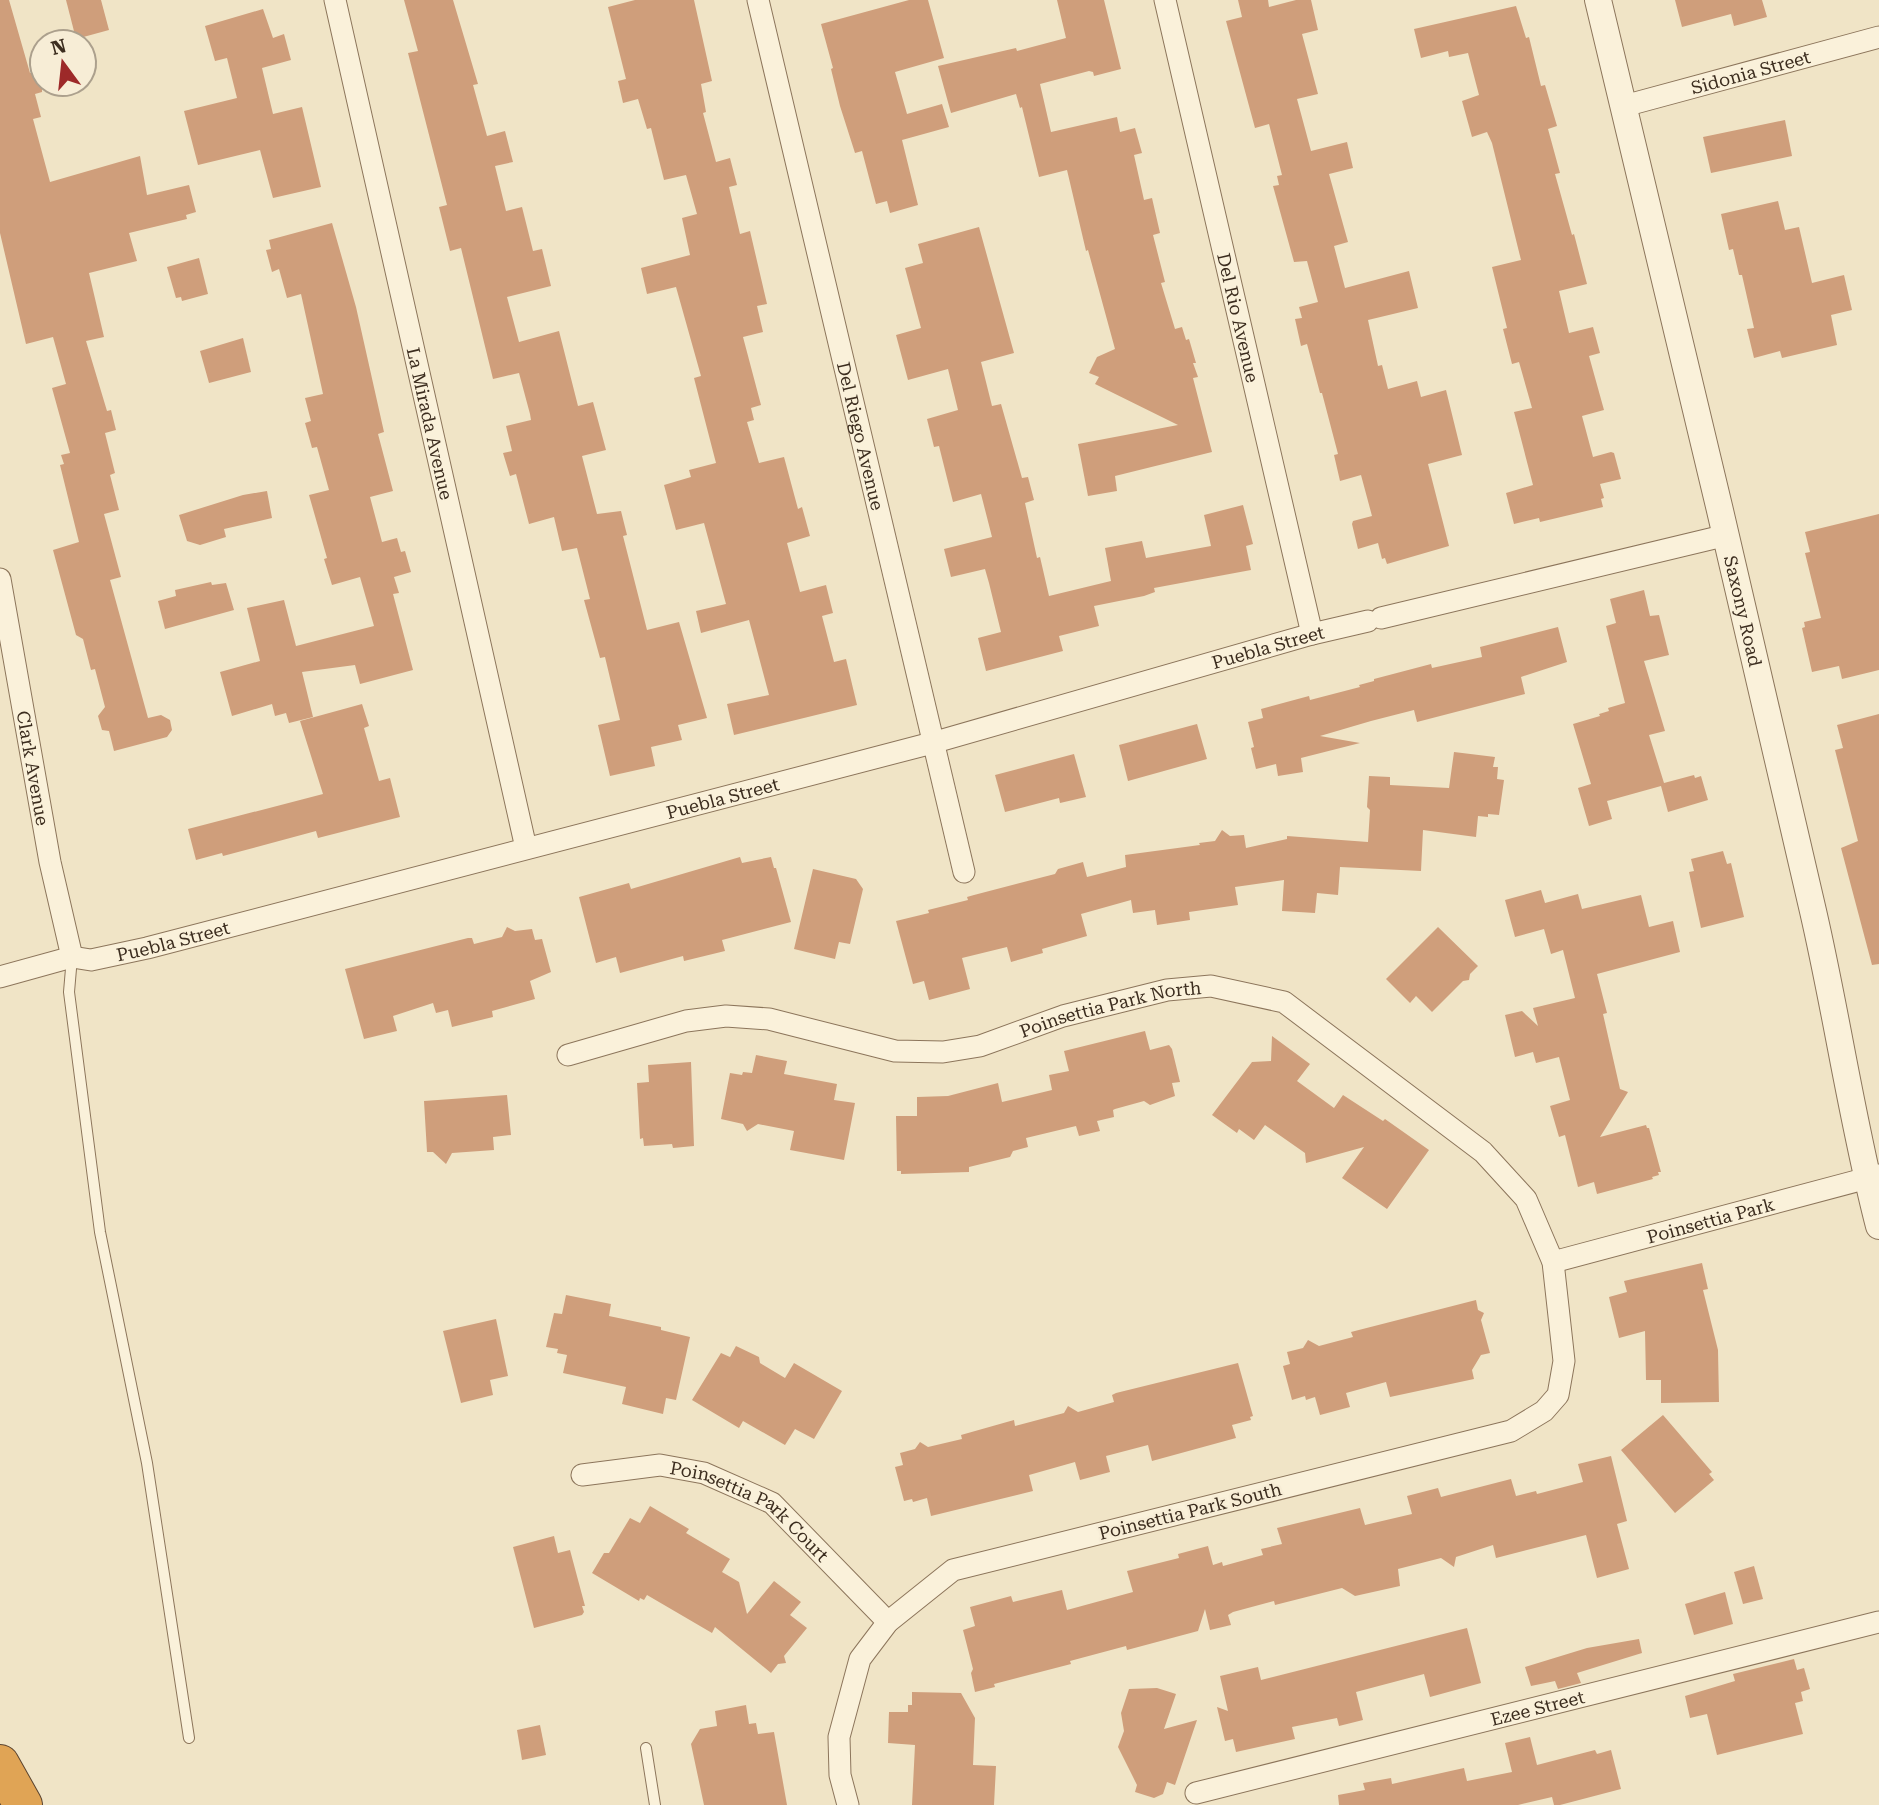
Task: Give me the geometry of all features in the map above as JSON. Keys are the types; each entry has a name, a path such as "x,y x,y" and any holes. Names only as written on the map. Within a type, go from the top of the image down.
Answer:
{"highway":[{"path":"0,1764 23,1805"}],"street":[{"name":"La Mirada Avenue","path":"335,0 526,848"},
{"name":"Del Riego Avenue","path":"758,0 964,872"},
{"name":"Del Rio Avenue","path":"1166,0 1312,634"},
{"name":"Saxony Road","path":"1598,0 1727,536 1817,927 1873,1176 1879,1226"},
{"name":"Sidonia Street","path":"1624,106 1879,37"},
{"name":"Puebla Street","path":"0,977 72,957 91,960 147,948 932,743 1312,634 1727,536"},
{"name":"Clark Avenue","path":"0,579 50,862 72,957"},
{"name":"Poinsettia Park North","path":"568,1055 685,1021 726,1016 769,1018 895,1051 943,1052 980,1046 1063,1016 1167,990 1211,986 1284,1002 1483,1152 1526,1199 1553,1262"},
{"name":"Poinsettia Park","path":"1553,1262 1873,1176"},
{"name":"Poinsettia Park South","path":"848,1805 840,1775 839,1737 860,1659 888,1622 953,1570 1511,1431 1544,1411 1558,1395 1564,1361 1553,1262"},
{"name":"Poinsettia Park Court","path":"582,1475 660,1465 704,1473 772,1503 888,1622"},
{"name":"Ezee Street","path":"1196,1793 1879,1622"}],"lane":[{"path":"72,957 69,992 100,1232 147,1463 189,1738"},
{"path":"646,1748 655,1805"}],"building":[{"path":"0,0 9,0 28,66 28,98 36,98 41,117 33,119 50,182 140,156 147,195 189,185 196,212 186,215 187,219 129,233 137,261 89,273 104,337 86,341 107,411 111,410 116,430 105,433 115,473 110,475 119,510 104,514 121,577 110,580 148,718 161,715 170,720 172,730 167,737 114,751 109,731 102,730 98,716 105,707 95,669 91,670 83,639 76,635 53,550 79,542 60,465 64,464 61,455 70,453 52,388 66,384 53,337 26,344 0,233"},
{"path":"66,0 101,0 109,30 98,33 98,28 73,28"},
{"path":"404,0 453,0 478,84 473,85 487,136 505,131 513,162 495,166 506,211 522,207 533,251 542,249 551,286 507,297 519,342 559,331 578,406 593,402 606,450 582,456 597,514 621,511 627,535 623,536 647,630 679,622 707,718 678,725 682,740 651,747 655,766 610,776 598,725 620,720 605,657 600,658 584,600 590,599 577,548 562,551 554,517 529,524 516,474 510,476 503,453 512,451 506,426 531,420 530,414 519,373 493,379 461,248 450,251 439,207 447,205 408,53 418,51"},
{"path":"635,0 694,0 712,81 701,84 706,112 703,113 716,162 730,158 737,185 729,187 740,234 750,231 767,304 757,306 763,332 743,337 761,405 751,408 754,420 747,422 759,463 784,457 798,509 802,507 810,536 787,543 800,592 826,585 833,613 822,616 834,662 846,659 857,705 734,735 727,704 769,695 749,620 701,633 696,611 726,604 704,523 676,530 664,485 691,477 689,470 716,463 694,378 701,376 676,287 647,294 641,268 690,255 682,218 697,214 686,175 664,180 651,128 647,129 638,99 623,103 618,81 626,79 608,7"},
{"path":"909,0 928,0 944,58 895,72 907,114 942,104 949,127 902,140 918,205 890,213 887,201 876,204 862,151 855,153 840,106 821,24"},
{"path":"1057,0 1104,0 1121,69 1094,76 1093,72 1089,71 1040,84 1051,132 1117,117 1120,132 1135,128 1142,153 1134,155 1144,200 1152,198 1160,233 1153,235 1165,282 1161,283 1175,329 1182,327 1186,340 1189,339 1198,377 1193,378 1212,452 1115,476 1117,491 1088,496 1078,444 1178,425 1095,384 1099,377 1089,373 1097,357 1115,349 1088,250 1086,251 1067,170 1039,177 1022,107 1020,108 1016,94 951,113 938,66 1016,48 1017,51 1066,38"},
{"path":"1238,0 1268,0 1269,7 1296,0 1311,0 1318,30 1302,34 1318,94 1297,99 1311,151 1347,142 1353,168 1329,174 1348,242 1334,246 1345,288 1409,271 1418,308 1368,320 1378,366 1382,365 1388,389 1417,381 1421,397 1446,390 1462,455 1428,464 1449,546 1387,564 1385,558 1382,559 1378,543 1358,549 1353,521 1372,516 1361,475 1340,481 1334,455 1338,454 1322,393 1307,344 1301,346 1295,319 1302,318 1299,307 1318,302 1307,261 1294,262 1273,186 1279,185 1277,176 1282,175 1269,124 1255,128 1226,21 1242,17"},
{"path":"1675,0 1762,0 1767,17 1734,26 1731,14 1682,27"},
{"path":"1516,6 1526,38 1529,37 1541,86 1545,85 1557,126 1548,129 1560,173 1555,174 1587,284 1559,291 1569,333 1593,327 1600,353 1589,356 1604,410 1582,416 1593,457 1614,453 1621,479 1600,484 1604,498 1601,499 1603,507 1540,522 1539,518 1514,524 1506,493 1533,485 1514,412 1532,408 1519,362 1512,364 1503,329 1507,328 1492,267 1521,260 1492,143 1487,132 1472,137 1462,101 1479,95 1468,53 1449,57 1448,51 1421,58 1414,29"},
{"path":"263,9 273,38 284,34 291,60 262,68 273,114 302,107 321,187 273,198 260,150 198,165 184,111 237,98 227,58 215,61 205,26"},
{"path":"1785,120 1792,156 1711,173 1703,137"},
{"path":"1778,201 1785,230 1799,227 1812,283 1844,275 1852,310 1831,315 1837,345 1782,358 1780,351 1754,358 1747,329 1754,328 1742,275 1739,275 1733,249 1729,250 1721,214"},
{"path":"332,223 356,307 384,432 378,434 393,491 370,497 382,542 397,538 401,552 405,551 411,572 394,577 399,593 393,594 413,670 360,684 355,665 302,672 313,717 289,723 286,713 275,716 272,704 232,716 220,672 260,661 247,608 284,600 296,646 374,626 360,577 332,585 324,559 327,558 309,495 329,490 317,447 312,448 305,423 311,421 305,398 323,394 301,294 287,298 279,269 272,272 266,250 271,249 269,240"},
{"path":"979,227 1014,353 981,362 992,406 1001,404 1022,478 1028,477 1034,500 1025,503 1037,558 1040,557 1049,596 1111,581 1105,548 1142,541 1146,558 1211,546 1204,515 1243,505 1253,544 1246,546 1251,570 1154,588 1155,592 1144,596 1094,606 1099,626 1059,636 1063,651 986,671 978,638 1001,632 985,569 951,577 944,549 992,537 981,494 953,502 939,446 934,447 927,419 958,410 948,369 908,380 896,335 921,328 905,268 923,263 918,244"},
{"path":"199,258 208,294 182,301 181,297 176,298 167,267"},
{"path":"243,338 251,372 209,383 200,351"},
{"path":"267,491 272,518 224,529 226,537 200,545 187,541 179,515 243,495"},
{"path":"1879,514 1879,670 1842,679 1839,666 1812,672 1802,628 1805,627 1804,622 1821,618 1805,553 1810,552 1805,532"},
{"path":"211,582 212,585 226,583 234,610 165,629 158,601 176,596 175,590"},
{"path":"1644,590 1650,616 1659,615 1669,655 1644,661 1665,731 1649,735 1664,783 1694,775 1695,778 1701,776 1708,800 1668,812 1661,786 1607,801 1612,819 1589,826 1578,788 1591,784 1573,724 1600,716 1599,714 1609,711 1608,708 1625,703 1606,626 1616,623 1610,599"},
{"path":"1558,627 1567,662 1521,677 1525,694 1417,722 1414,710 1320,736 1360,743 1301,758 1303,772 1278,776 1276,764 1256,769 1248,722 1263,718 1261,709 1309,696 1310,700 1360,687 1359,685 1374,679 1431,664 1432,668 1482,657 1480,647"},
{"path":"362,704 369,726 364,728 379,781 390,778 400,817 318,838 316,831 223,856 222,853 196,860 188,829 323,794 300,721"},
{"path":"1879,714 1879,964 1872,965 1841,848 1858,841 1835,750 1843,748 1837,725"},
{"path":"1197,724 1207,759 1128,781 1119,745"},
{"path":"1454,752 1495,757 1493,767 1498,767 1497,779 1504,780 1499,815 1478,816 1476,837 1423,830 1421,871 1340,867 1338,895 1317,893 1315,913 1282,911 1284,880 1235,887 1238,905 1189,912 1190,920 1157,925 1155,910 1133,913 1131,900 1081,914 1087,936 1042,949 1043,953 1011,962 1007,947 962,958 970,989 929,1000 924,981 913,984 896,921 968,900 967,897 1055,874 1058,869 1083,862 1087,877 1126,867 1125,855 1200,845 1199,843 1215,841 1222,830 1230,836 1244,835 1246,848 1287,839 1287,836 1368,842 1369,776 1390,777 1390,785 1449,788"},
{"path":"1074,754 1086,797 1060,803 1059,798 1005,812 995,775"},
{"path":"1723,851 1727,864 1731,863 1744,917 1701,928 1689,872 1694,871 1691,859"},
{"path":"740,857 742,863 771,857 791,922 722,940 725,951 684,961 683,956 620,973 616,957 596,963 579,897 629,883 631,889"},
{"path":"813,869 856,879 863,889 850,944 839,942 835,959 794,949"},
{"path":"1541,890 1545,903 1578,894 1582,909 1641,895 1649,927 1673,921 1680,952 1597,974 1607,1013 1603,1014 1620,1089 1628,1092 1600,1137 1646,1125 1661,1172 1652,1177 1653,1179 1597,1194 1594,1182 1578,1187 1565,1135 1559,1137 1550,1106 1570,1100 1559,1057 1536,1063 1533,1052 1515,1057 1505,1015 1522,1011 1538,1026 1533,1008 1575,998 1563,950 1551,954 1544,929 1515,937 1505,900"},
{"path":"507,927 515,931 532,929 535,940 542,939 551,972 530,981 535,999 492,1011 493,1017 452,1027 448,1010 436,1013 433,1003 393,1016 397,1031 364,1039 345,969 468,938 472,938 474,944 502,937"},
{"path":"1438,927 1478,966 1470,974 1469,980 1463,981 1432,1012 1416,996 1410,1003 1386,979"},
{"path":"1145,1031 1150,1050 1169,1045 1172,1049 1180,1082 1172,1083 1175,1096 1150,1105 1144,1101 1115,1109 1114,1117 1097,1121 1100,1131 1079,1136 1076,1126 1026,1138 1028,1147 1013,1151 1010,1157 969,1167 969,1172 901,1174 901,1171 897,1171 896,1116 917,1116 917,1097 948,1096 998,1083 1002,1102 1052,1090 1049,1075 1069,1071 1064,1051"},
{"path":"1272,1036 1310,1064 1297,1081 1334,1108 1343,1095 1383,1121 1385,1119 1429,1150 1387,1209 1342,1178 1364,1147 1306,1163 1305,1153 1265,1125 1254,1140 1239,1129 1237,1133 1212,1115 1252,1062 1271,1061"},
{"path":"756,1055 787,1061 784,1074 837,1084 834,1100 855,1103 844,1160 790,1150 794,1131 758,1124 747,1131 743,1124 721,1119 730,1073 752,1073"},
{"path":"691,1062 694,1146 644,1146 643,1138 640,1139 637,1083 649,1082 648,1065"},
{"path":"507,1095 511,1135 493,1137 494,1150 452,1153 446,1164 433,1152 427,1152 424,1101"},
{"path":"1702,1263 1708,1289 1703,1290 1718,1350 1719,1402 1661,1403 1661,1380 1646,1380 1645,1331 1619,1338 1609,1297 1627,1292 1624,1281"},
{"path":"566,1295 611,1304 609,1316 661,1327 661,1330 690,1337 676,1400 666,1398 663,1414 622,1404 626,1387 563,1373 567,1355 557,1353 558,1349 546,1347 554,1313 562,1314"},
{"path":"1476,1300 1478,1310 1484,1313 1481,1320 1490,1353 1481,1355 1472,1370 1474,1379 1390,1397 1386,1382 1346,1393 1350,1407 1320,1415 1315,1397 1306,1400 1305,1396 1292,1400 1283,1366 1290,1364 1287,1352 1303,1348 1308,1340 1319,1346 1353,1337 1351,1332"},
{"path":"496,1319 508,1376 490,1380 493,1395 461,1403 443,1331"},
{"path":"736,1346 759,1357 760,1363 785,1378 794,1363 842,1391 814,1439 795,1429 785,1445 743,1421 739,1428 692,1400 721,1353 730,1357"},
{"path":"1238,1363 1253,1416 1250,1417 1251,1420 1232,1425 1236,1438 1152,1461 1148,1445 1106,1456 1110,1472 1080,1480 1075,1462 1029,1475 1033,1491 931,1516 927,1498 913,1502 912,1499 904,1501 895,1467 903,1465 900,1453 915,1449 920,1442 928,1447 962,1439 961,1435 1014,1420 1015,1426 1064,1413 1068,1406 1078,1412 1114,1402 1112,1395 1116,1393"},
{"path":"1663,1415 1712,1472 1709,1474 1714,1480 1675,1513 1621,1450"},
{"path":"1611,1456 1627,1521 1617,1524 1629,1569 1597,1578 1586,1535 1496,1558 1493,1545 1456,1557 1454,1567 1441,1558 1398,1569 1400,1586 1355,1596 1342,1588 1275,1605 1274,1601 1233,1612 1228,1615 1231,1625 1210,1630 1205,1609 1198,1631 1127,1650 1126,1646 1070,1661 1071,1664 994,1684 995,1687 975,1692 971,1673 973,1669 963,1630 975,1626 970,1607 1011,1596 1013,1602 1062,1590 1067,1610 1133,1592 1127,1571 1179,1558 1178,1554 1208,1546 1213,1565 1222,1562 1223,1566 1263,1555 1261,1549 1282,1544 1277,1528 1360,1508 1365,1525 1412,1514 1407,1496 1438,1488 1441,1497 1511,1479 1516,1496 1536,1491 1537,1494 1583,1482 1578,1464"},
{"path":"650,1506 689,1529 686,1533 730,1559 722,1572 739,1582 747,1614 774,1581 801,1602 790,1615 807,1628 784,1656 786,1663 778,1664 771,1673 715,1627 712,1633 647,1595 644,1600 640,1598 639,1601 592,1573 604,1553 609,1553 630,1518 640,1523"},
{"path":"554,1536 558,1553 570,1550 585,1606 582,1606 584,1612 582,1615 534,1628 513,1547"},
{"path":"1754,1566 1763,1599 1743,1604 1734,1572"},
{"path":"1725,1592 1733,1624 1694,1635 1685,1604"},
{"path":"1467,1628 1481,1683 1430,1697 1424,1674 1356,1692 1363,1720 1339,1726 1337,1718 1292,1727 1295,1739 1236,1752 1233,1739 1225,1741 1217,1707 1228,1711 1220,1676 1258,1667 1261,1680"},
{"path":"1639,1639 1642,1653 1577,1673 1581,1683 1558,1689 1555,1681 1531,1686 1525,1667 1587,1648"},
{"path":"1794,1659 1797,1670 1804,1668 1810,1689 1801,1692 1803,1701 1795,1703 1803,1734 1717,1755 1707,1714 1690,1718 1685,1696 1735,1681 1733,1674"},
{"path":"1157,1688 1176,1694 1164,1729 1197,1720 1175,1785 1167,1782 1163,1794 1154,1798 1135,1792 1137,1785 1118,1747 1124,1731 1121,1713 1129,1689"},
{"path":"912,1692 961,1693 975,1718 973,1765 996,1766 994,1805 912,1805 915,1745 888,1743 889,1712 908,1712 908,1705 912,1705"},
{"path":"746,1705 749,1724 756,1723 758,1734 774,1732 787,1805 704,1805 691,1744 700,1729 717,1726 715,1711"},
{"path":"540,1725 546,1755 522,1760 517,1730"},
{"path":"1530,1737 1537,1765 1595,1750 1597,1754 1611,1750 1621,1789 1560,1805 1554,1805 1552,1797 1518,1805 1339,1805 1338,1795 1365,1790 1363,1783 1391,1778 1392,1784 1464,1768 1467,1781 1512,1772 1505,1743"}]}
